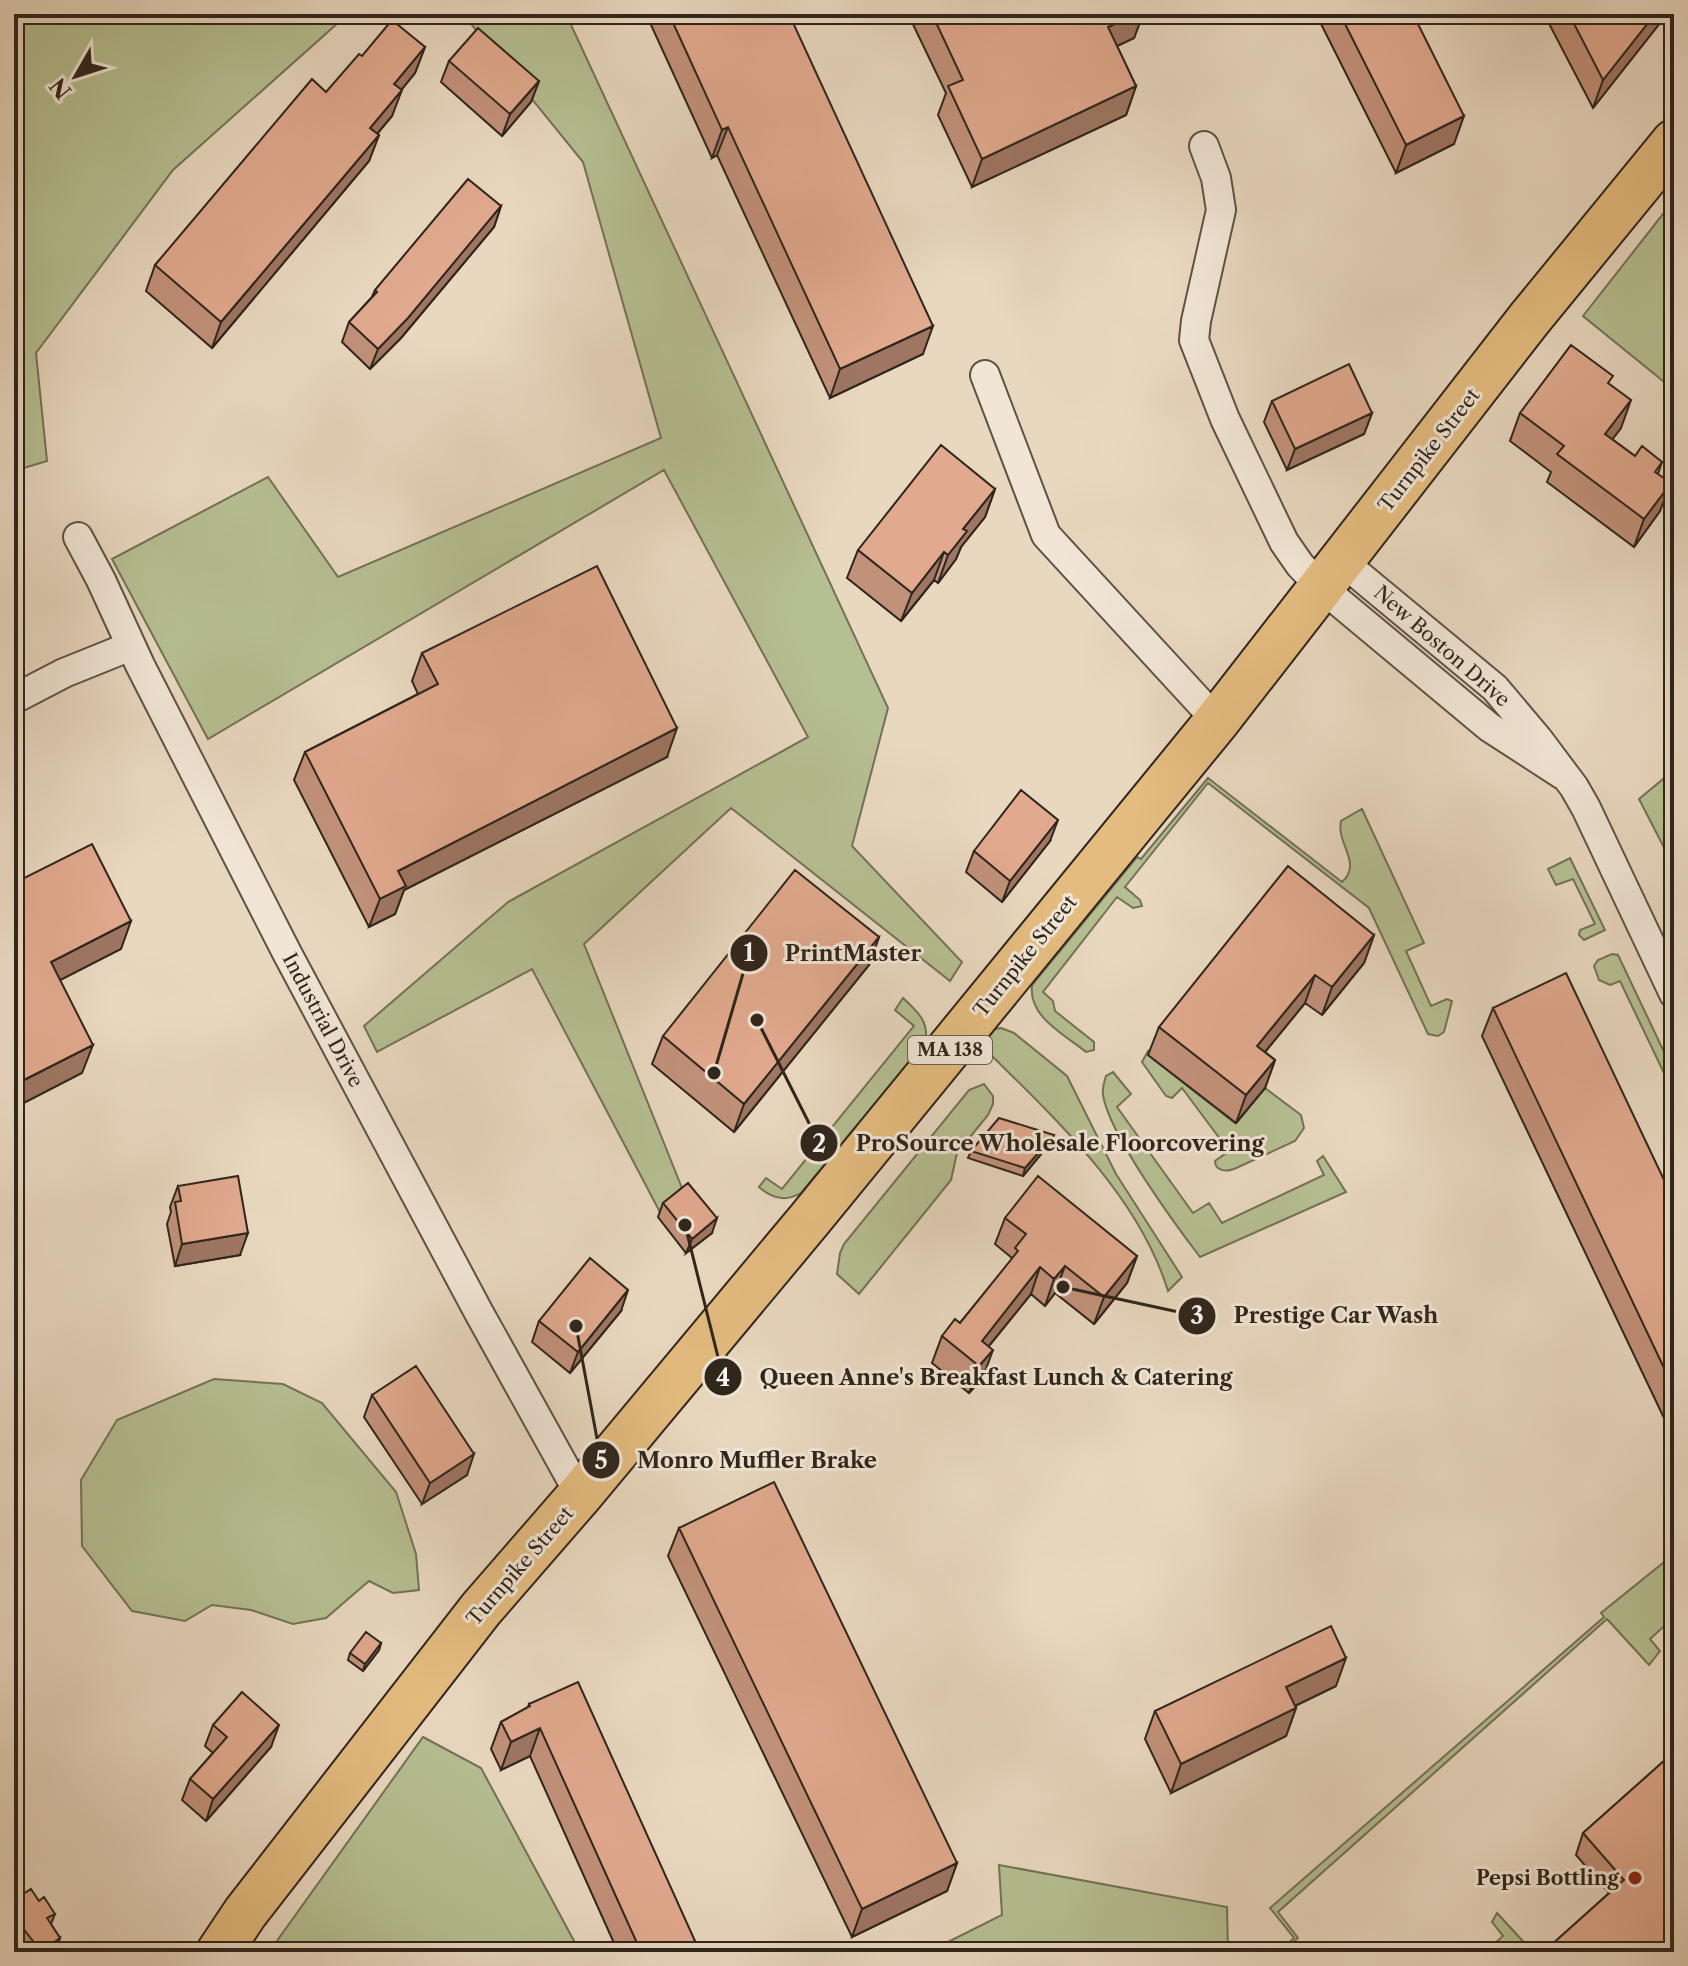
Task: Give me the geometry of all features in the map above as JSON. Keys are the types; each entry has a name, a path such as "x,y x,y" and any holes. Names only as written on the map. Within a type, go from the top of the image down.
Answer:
{"main road":[{"name":"Turnpike Street","path":"219,1952 245,1913 481,1609 580,1495 936,1066 1217,721 1530,318 1674,142"}],"street":[{"name":"New Boston Drive","path":"1204,146 1216,178 1221,210 1194,340 1225,419 1284,542 1300,565 1332,574 1495,688 1538,739 1586,808 1674,994"},
{"path":"985,375 1046,535 1217,721"},
{"name":"Industrial Drive","path":"78,537 287,953 580,1495"},
{"path":"14,699 64,673 131,646"}],"green space":[{"path":"14,14 348,14 173,170 36,353 47,461 14,471"},
{"path":"463,14 566,14 888,708 852,846 962,962 950,981 731,808 584,944 684,1193 662,1216 532,969 377,1052 364,1026 508,902 808,737 664,470 208,739 112,559 268,477 338,577 661,438 583,162"},
{"path":"1674,200 1674,390 1583,316"},
{"path":"1674,770 1674,867 1639,799"},
{"path":"1208,778 1342,882 1348,875 1350,860 1342,838 1341,821 1362,809 1424,943 1406,951 1431,1006 1447,999 1452,1001 1444,1032 1438,1036 1428,1034 1369,908 1208,783 1125,887 1140,900 1142,906 1133,908 1117,897 1043,992 1053,1001 1055,1011 1094,1042 1094,1050 1086,1052 1049,1024 1036,1006 1032,985 1137,857 1141,859"},
{"path":"1570,858 1605,930 1584,940 1579,935 1580,930 1595,924 1573,879 1556,885 1548,869"},
{"path":"1612,954 1618,955 1674,1073 1674,1094 1620,981 1610,985 1599,980 1594,966 1598,960"},
{"path":"903,998 924,1023 925,1043 801,1193 785,1198 774,1197 764,1191 759,1187 766,1178 782,1189 914,1026 895,1010"},
{"path":"995,1029 1014,1033 1067,1076 1116,1174 1182,1277 1168,1291 1136,1221 1114,1189 1064,1128 982,1046"},
{"path":"1148,1051 1149,1056 1235,1123 1265,1088 1301,1115 1304,1128 1295,1141 1234,1169 1219,1169 1215,1161 1229,1151 1182,1088 1172,1098 1166,1096 1142,1062"},
{"path":"1113,1072 1131,1094 1117,1107 1193,1213 1209,1203 1222,1223 1324,1175 1317,1161 1323,1156 1346,1192 1200,1257 1144,1178 1117,1132 1103,1092 1106,1076"},
{"path":"984,1084 993,1096 993,1104 988,1115 957,1153 951,1180 859,1294 837,1274 844,1244 969,1090"},
{"path":"214,1379 283,1384 322,1403 396,1492 416,1554 419,1590 393,1593 369,1581 326,1618 293,1624 251,1610 212,1605 185,1621 132,1611 82,1546 81,1480 117,1420"},
{"path":"1674,1554 1674,1617 1650,1639 1660,1651 1649,1665 1607,1619 1278,1912 1298,1938 1279,1952 1294,1938 1270,1908 1604,1617 1601,1613"},
{"path":"423,1737 481,1768 580,1952 269,1952"},
{"path":"999,1865 1227,1907 1228,1952 928,1952 1002,1915"},
{"path":"1497,1913 1533,1952 1485,1952 1503,1936 1492,1922"}],"building":[{"path":"669,14 789,14 933,326 840,369 728,127 722,130"},
{"path":"932,14 1136,14 1108,27 1136,86 982,159 948,86 963,80"},
{"path":"1340,14 1413,14 1464,116 1406,145"},
{"path":"1569,14 1655,14 1603,80"},
{"path":"392,20 425,47 394,84 402,90 370,128 379,135 221,322 155,265 312,79 326,92"},
{"path":"478,28 539,81 510,114 449,61"},
{"path":"468,179 501,206 408,318 378,349 349,322"},
{"path":"1571,345 1613,376 1608,383 1631,400 1605,434 1635,456 1642,446 1662,462 1655,472 1671,483 1644,519 1557,454 1564,446 1520,413"},
{"path":"1349,364 1372,413 1295,449 1272,401"},
{"path":"941,445 995,489 963,529 967,531 948,555 944,552 912,593 858,550"},
{"path":"597,566 677,728 398,871 406,886 380,899 305,752 438,684 422,653"},
{"path":"14,579 20,590 14,593"},
{"path":"1021,790 1058,820 1010,881 974,851"},
{"path":"92,844 131,921 51,962 93,1045 14,1085 14,883"},
{"path":"1288,866 1374,935 1332,987 1315,975 1257,1046 1275,1060 1246,1095 1159,1027"},
{"path":"795,870 879,937 744,1104 663,1036"},
{"path":"1566,973 1674,1201 1674,1389 1493,1008"},
{"path":"999,1118 1054,1135 1025,1168 971,1151"},
{"path":"238,1176 248,1233 182,1244 175,1202 181,1201 178,1186"},
{"path":"1038,1176 1137,1256 1104,1297 1065,1266 1054,1279 1040,1267 982,1341 993,1350 979,1366 942,1336 955,1319 960,1323 1018,1251 1015,1248 1026,1234 1005,1218"},
{"path":"688,1183 717,1218 692,1239 663,1203"},
{"path":"590,1258 628,1290 578,1352 539,1321"},
{"path":"416,1366 474,1454 430,1483 372,1395"},
{"path":"774,1482 957,1863 862,1909 679,1528"},
{"path":"1331,1626 1346,1658 1286,1687 1296,1708 1181,1764 1155,1711"},
{"path":"366,1632 381,1643 365,1664 350,1653"},
{"path":"578,1682 700,1952 641,1952 540,1728 511,1742 501,1722 529,1704"},
{"path":"242,1692 279,1725 213,1799 190,1779 227,1737 213,1725"},
{"name":"Pepsi Bottling","path":"1674,1752 1674,1952 1554,1952 1549,1947 1624,1880 1583,1833"},
{"path":"31,1889 39,1901 44,1897 55,1914 47,1918 60,1938 41,1951 14,1917 14,1900"}],"place":[{"name":"ProSource Wholesale Floorcovering","path":"757,1020"},
{"name":"PrintMaster","path":"714,1073"},
{"name":"Queen Anne's Breakfast Lunch & Catering","path":"685,1225"},
{"name":"Prestige Car Wash","path":"1063,1287"},
{"name":"Monro Muffler Brake","path":"576,1326"},
{"name":"Pepsi Bottling","path":"1635,1878"}]}
